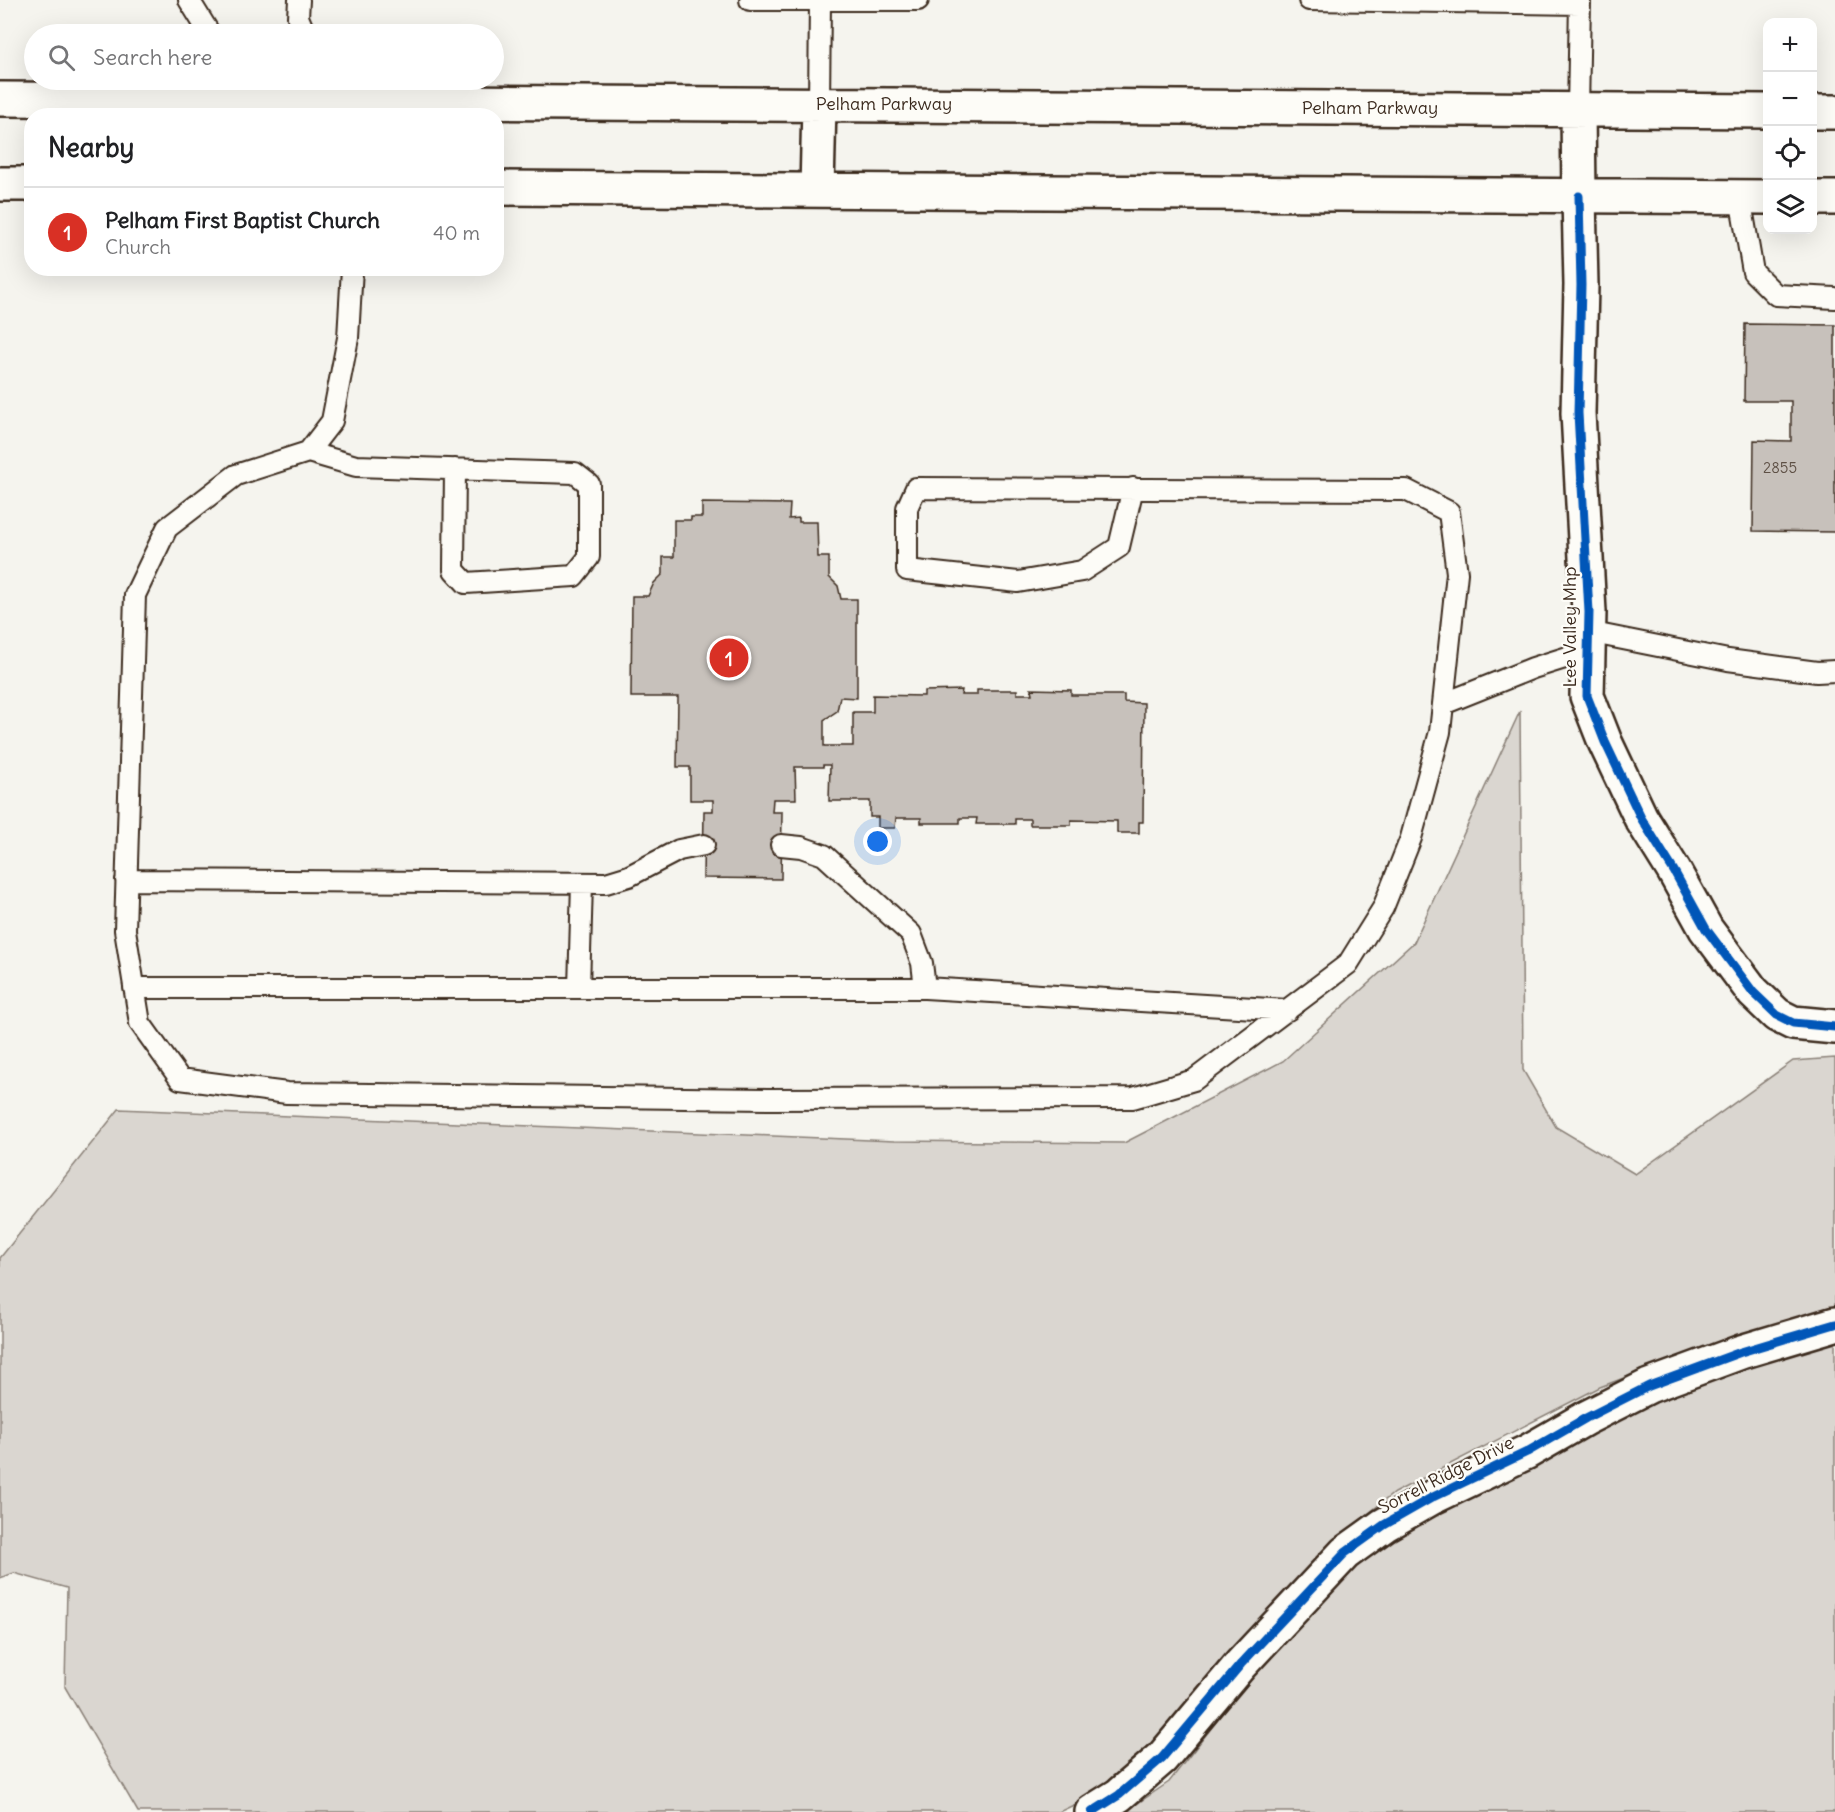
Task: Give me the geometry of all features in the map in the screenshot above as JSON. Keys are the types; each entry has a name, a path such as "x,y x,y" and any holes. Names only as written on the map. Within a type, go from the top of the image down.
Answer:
{"main road":[{"name":"Pelham Parkway","path":"0,99 219,90 330,98 1763,111"},
{"path":"817,190 819,104"},
{"name":"Lee Valley Mhp","path":"1578,110 1581,285 1578,413 1589,612 1587,696 1605,742 1641,818 1706,929 1753,992 1777,1015 1793,1023 1835,1027"},
{"path":"1817,112 1835,112"},
{"path":"0,184 24,184"},
{"path":"504,188 1754,197"},
{"path":"1817,198 1835,198"},
{"name":"Sorrell Ridge Drive","path":"1092,1812 1119,1795 1162,1758 1241,1664 1345,1553 1384,1525 1433,1497 1527,1452 1586,1418 1649,1386 1741,1352 1835,1324"}],"lane":[{"path":"189,0 204,24"},
{"path":"299,0 298,17 301,24"},
{"path":"750,0 918,0"},
{"path":"1309,0 1580,2 1578,110"},
{"path":"819,104 820,1"},
{"path":"1754,197 1753,272 1776,295 1835,298"},
{"path":"308,452 332,421 348,338 352,276"},
{"path":"455,469 454,570 466,584 574,576 589,557 589,484 575,473 455,469 356,466 308,452 237,475 167,528 135,594 125,930 140,1023 180,1080 287,1093 767,1099 1133,1098 1194,1080 1348,964 1383,908 1411,838 1440,732 1457,573 1449,512 1406,490 1133,488 916,488 907,508 907,570 1018,582 1082,571 1119,547 1133,488"},
{"path":"1443,704 1533,668 1588,641 1817,672 1835,671"},
{"path":"781,844 801,847 824,855 911,934 922,963 925,987"},
{"path":"126,879 606,883 629,876 679,850 704,845"},
{"path":"579,988 582,883"},
{"path":"134,988 925,987 1288,1010"}],"shaded area":[{"path":"1520,711 1523,1070 1556,1127 1635,1174 1793,1061 1835,1058 1835,1310 1740,1334 1600,1387 1394,1493 1334,1541 1234,1650 1146,1756 1080,1802 1059,1812 138,1812 65,1687 67,1588 14,1573 0,1578 0,1258 119,1109 894,1141 1124,1143 1283,1061 1414,942"},
{"path":"1835,1341 1835,1812 1125,1812 1169,1782 1253,1675 1353,1570 1406,1526 1616,1416 1743,1366"}],"building":[{"path":"1745,324 1835,325 1835,532 1753,531 1754,440 1791,441 1791,401 1744,401"},
{"path":"702,503 790,504 789,519 799,518 799,522 817,522 818,557 829,557 829,577 838,586 841,599 857,599 857,698 840,697 837,711 824,720 824,746 853,746 853,712 873,712 873,695 924,696 924,691 962,690 961,695 977,695 977,690 1017,690 1017,694 1032,694 1031,689 1071,690 1071,695 1124,695 1124,702 1144,703 1143,822 1139,822 1139,833 1117,833 1117,821 1071,820 1071,825 1030,825 1030,819 1015,819 1015,824 976,824 977,818 960,818 960,823 921,823 921,818 896,818 895,828 878,828 878,817 870,817 870,801 829,801 830,765 795,767 796,799 773,799 772,812 782,812 781,879 703,878 704,811 713,811 713,800 690,800 690,767 677,767 678,697 631,697 632,596 648,596 654,583 663,574 663,557 674,557 674,520 691,520 691,517 702,517"}],"cycle path":[{"path":"1579,196 1581,285 1578,413 1589,612 1587,696 1605,742 1641,818 1706,929 1753,992 1777,1015 1793,1023 1835,1027"},
{"path":"1092,1812 1119,1795 1162,1758 1241,1664 1345,1553 1384,1525 1433,1497 1527,1452 1586,1418 1649,1386 1741,1352 1835,1324"}],"place":[{"name":"Pelham First Baptist Church","path":"729,658"}]}
